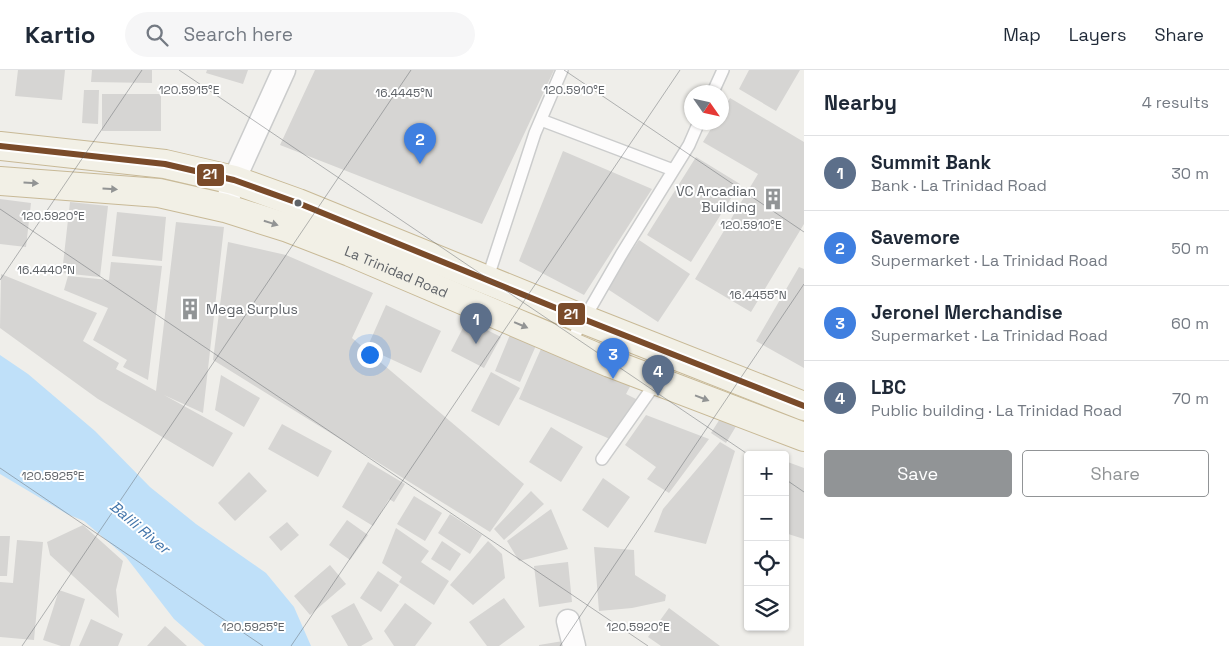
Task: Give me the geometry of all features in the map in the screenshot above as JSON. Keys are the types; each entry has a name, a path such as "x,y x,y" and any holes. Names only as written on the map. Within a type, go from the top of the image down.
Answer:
{"highway":[{"name":"La Trinidad Road","path":"0,146 165,164 234,180 314,209 482,293 569,345 657,381 792,432"},
{"name":"La Trinidad Road","path":"0,181 159,193 225,208 288,228 341,249 482,293 583,319 799,404"},
{"path":"792,432 799,404"}],"street":[{"path":"225,208 234,180 284,70"},
{"path":"568,621 574,646"}],"lane":[{"path":"482,293 541,120 562,70"},
{"path":"716,85 723,70"},
{"path":"541,120 673,170"},
{"path":"569,345 695,130"},
{"path":"602,459 657,381 668,353"}],"water":[{"name":"Balili River","path":"0,355 28,374 95,431 150,487 196,524 266,573 294,607 311,646 205,646 174,619 126,557 84,521 67,514 0,474"}],"building":[{"path":"18,70 65,70 62,100 15,96"},
{"path":"92,70 152,70 152,83 91,82"},
{"path":"207,70 248,70 243,84 206,73"},
{"path":"315,70 554,70 482,224 280,145"},
{"path":"749,70 800,70 776,111 739,89"},
{"path":"84,90 99,90 98,124 82,123"},
{"path":"102,94 161,94 161,131 102,131"},
{"name":"VC Arcadian Building","path":"730,98 804,142 804,224 751,312 695,279 758,174 703,142 710,130 729,130"},
{"path":"563,151 652,189 584,295 519,261"},
{"path":"696,157 740,184 691,262 647,235"},
{"path":"0,199 31,203 26,247 0,244"},
{"path":"70,202 108,206 100,277 62,273"},
{"path":"117,212 166,217 162,261 112,256"},
{"path":"176,222 224,227 203,413 164,395 233,433 213,467 98,399 0,328 1,274 97,313 83,341 119,363 116,369 156,391"},
{"path":"639,240 690,274 658,322 606,288"},
{"path":"228,242 286,255 373,293 352,338 524,484 490,532 213,360"},
{"path":"111,262 162,266 148,380 123,367 127,360 93,340 108,308 64,290 68,276 109,280"},
{"path":"799,267 804,269 804,368 756,341"},
{"path":"386,305 441,331 421,373 367,348"},
{"path":"467,320 501,337 484,368 451,351"},
{"path":"512,330 538,341 520,382 495,371"},
{"path":"544,342 633,381 626,394 638,400 612,440 519,399"},
{"path":"491,372 520,388 499,426 471,411"},
{"path":"221,375 260,398 244,427 215,410"},
{"path":"723,414 738,423 726,443 711,433"},
{"path":"646,415 709,439 669,493 647,479 656,467 625,445"},
{"path":"282,424 332,451 318,477 268,449"},
{"path":"551,427 583,447 561,482 529,462"},
{"path":"720,442 735,451 706,544 654,532 663,509"},
{"path":"368,462 405,484 394,502 389,499 373,526 342,507"},
{"path":"789,462 804,468 804,539 789,534"},
{"path":"249,472 267,491 235,521 218,503"},
{"path":"603,478 630,497 608,528 582,510"},
{"path":"531,491 544,504 504,540 494,529"},
{"path":"414,496 442,513 425,541 397,524"},
{"path":"551,509 568,549 519,561 507,541"},
{"path":"450,514 482,535 470,554 438,533"},
{"path":"347,520 368,535 350,560 329,545"},
{"path":"287,522 299,535 281,551 269,537"},
{"path":"83,525 123,561 116,590 119,618 50,555 47,542"},
{"path":"396,528 429,551 421,562 449,581 434,605 399,582 402,577 382,563"},
{"path":"0,536 10,536 7,576 0,576"},
{"path":"17,540 43,542 34,640 0,637 0,582 13,583"},
{"path":"442,541 461,554 450,571 431,559"},
{"path":"488,541 502,554 505,578 473,605 450,585"},
{"path":"594,547 634,550 635,575 666,595 665,601 632,608 599,611"},
{"path":"568,562 572,602 539,607 534,566"},
{"path":"330,565 346,584 310,615 294,596"},
{"path":"378,571 399,585 381,612 360,598"},
{"path":"59,590 85,599 70,646 61,646 43,640"},
{"path":"504,598 525,627 499,646 487,646 469,622"},
{"path":"354,603 373,639 361,646 348,646 331,616"},
{"path":"405,603 432,623 415,646 394,646 384,631"},
{"path":"669,608 720,646 661,646 648,637"},
{"path":"91,619 123,634 118,646 79,646"},
{"path":"165,626 187,646 147,646"},
{"path":"563,641 563,646 539,646 539,645"}],"transit line":[{"name":"21","path":"0,146 165,164 234,180 298,203 583,319 804,406"}],"place":[{"name":"Savemore","path":"420,164"},
{"name":"VC Arcadian Building","path":"773,199"},
{"name":"Mega Surplus","path":"190,309"},
{"name":"Summit Bank","path":"476,344"},
{"name":"Jeronel Merchandise","path":"613,379"},
{"name":"LBC","path":"658,396"}]}
